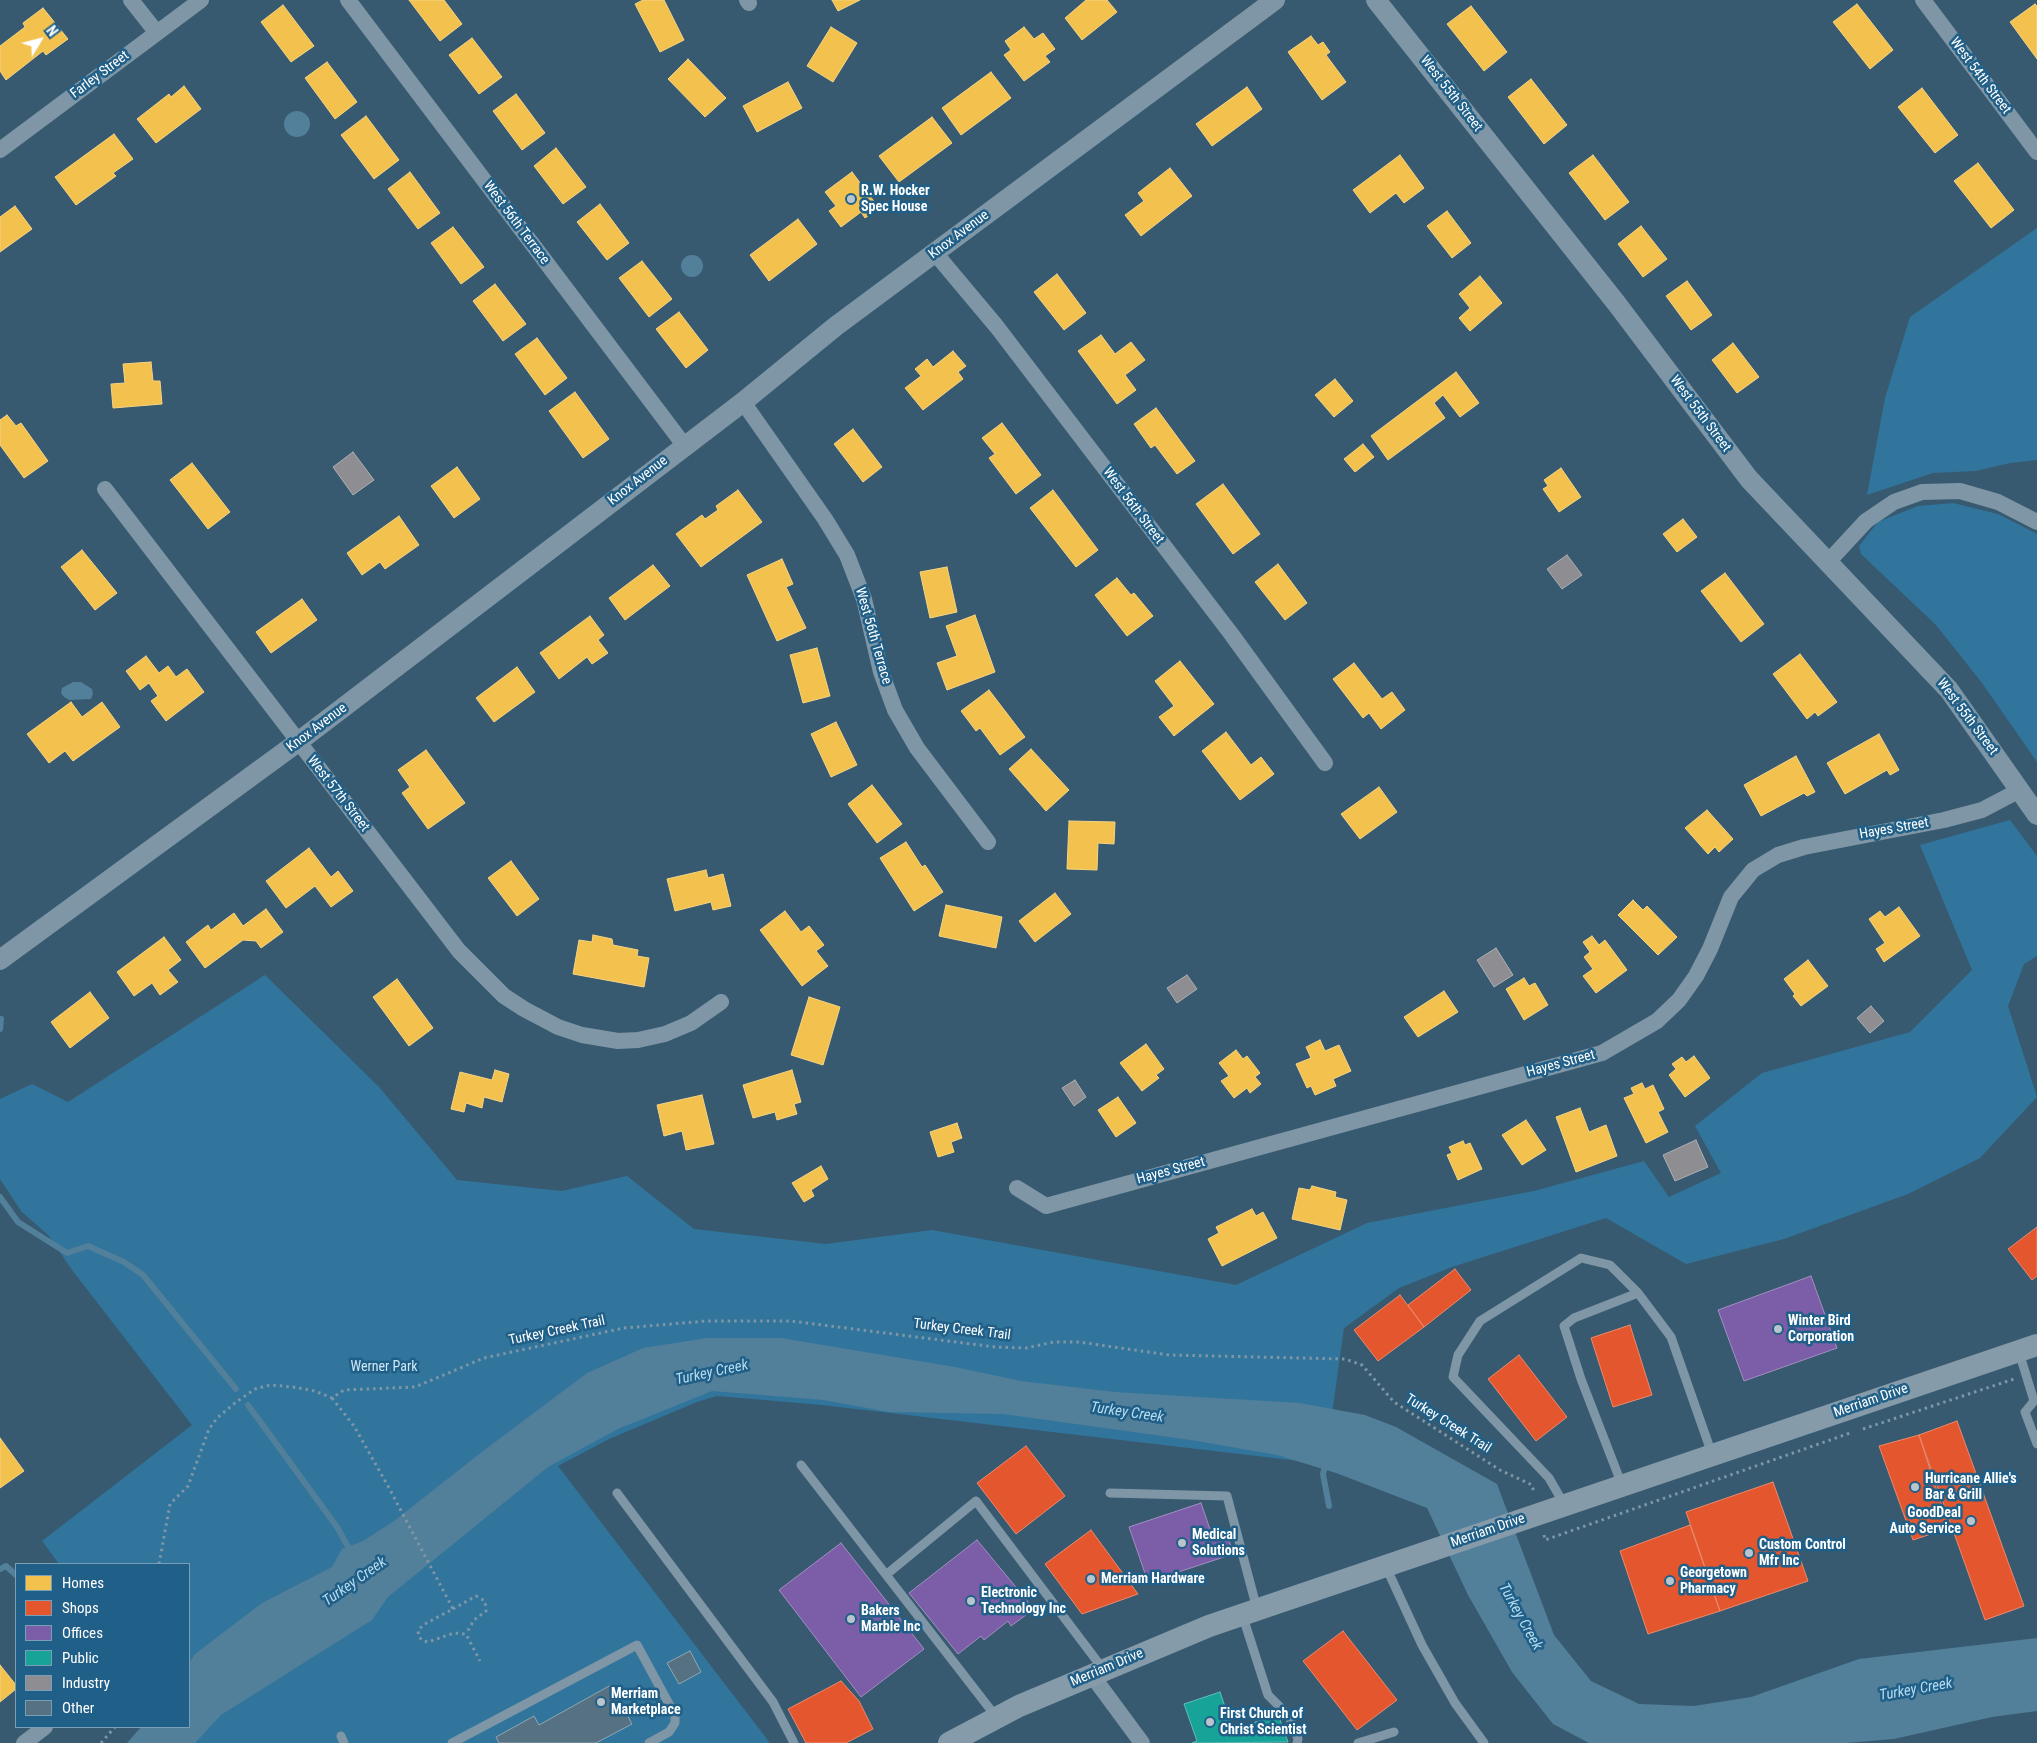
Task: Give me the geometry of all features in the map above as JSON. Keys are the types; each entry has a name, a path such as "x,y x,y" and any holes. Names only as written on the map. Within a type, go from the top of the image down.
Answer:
{"main road":[{"name":"Merriam Drive","path":"949,1743 1097,1671 1250,1611 2028,1348"}],"street":[{"path":"131,0 157,33"},
{"name":"Farley Street","path":"0,150 201,0"},
{"name":"West 56th Terrace","path":"348,0 684,445"},
{"name":"Knox Avenue","path":"0,960 298,742 684,445 743,402 836,326 1274,0"},
{"name":"West 55th Street","path":"1376,0 1617,304 1749,479 1949,690 2037,815"},
{"name":"West 54th Street","path":"1923,0 2037,152"},
{"name":"West 56th Street","path":"935,253 997,327 1232,635 1325,763"},
{"name":"West 56th Terrace","path":"743,402 825,519 847,555 864,599 881,672 896,710 917,748 988,842"},
{"name":"West 57th Street","path":"105,489 466,958 504,996 524,1010 558,1027 582,1035 618,1040 638,1040 665,1034 691,1023 721,1002"},
{"path":"1828,562 1866,520 1894,502 1922,492 1960,491 1998,502 2037,522"},
{"name":"Hayes Street","path":"1017,1188 1046,1206 1602,1053 1657,1021 1679,1000 1696,976 1710,949 1731,898 1753,870 1778,855 1804,847 1944,820 1982,810 2020,790"},
{"path":"1097,1671 1142,1743"},
{"path":"24,1743 44,1728"}],"lane":[{"path":"1564,1504 1549,1478 1453,1377 1458,1355 1480,1321 1581,1258 1610,1265 1638,1293 1671,1337 1712,1454"},
{"path":"1622,1485 1580,1378 1564,1326 1574,1318 1638,1293"},
{"path":"2028,1348 2036,1400 2025,1412 2037,1444"},
{"path":"801,1465 997,1718"},
{"path":"617,1493 773,1702 794,1743"},
{"path":"1110,1493 1227,1496 1268,1695 1289,1716 1297,1743"},
{"path":"887,1574 976,1501 1097,1671"},
{"path":"1385,1565 1422,1645 1455,1703 1484,1743"},
{"path":"452,1743 637,1645 675,1715 675,1723 669,1732 649,1743"},
{"path":"1358,1743 1394,1732"}],"path":[{"name":"Turkey Creek Trail","path":"332,1398 344,1390 415,1387 474,1361 624,1328 706,1321 791,1321 995,1347 1026,1348 1054,1342 1079,1342 1169,1355 1345,1359 1362,1365 1386,1394 1404,1409 1506,1474 1532,1485 1530,1516"},
{"path":"1545,1540 1795,1452 2009,1381"},
{"path":"159,1563 170,1504 188,1486 209,1429 217,1418 255,1389 270,1385 293,1387 315,1391 332,1398 354,1426 453,1609"},
{"path":"476,1596 485,1601 486,1611 474,1620 466,1634 454,1632 428,1642 423,1641 419,1637 418,1631 423,1625 476,1596"},
{"path":"466,1634 480,1661"},
{"path":"101,1743 114,1728"}],"green space":[{"path":"2037,228 2037,460 2010,463 1976,471 1933,473 1867,495 1885,398 1910,317"},
{"path":"1953,503 1998,514 2037,534 2037,762 1982,683 1936,625 1861,554 1859,546 1878,522 1918,506"},
{"name":"Werner Park","path":"2010,820 2037,856 2037,956 2024,964 2008,1006 2037,1097 1980,1158 1908,1194 1784,1239 1686,1264 1606,1218 1452,1267 1399,1288 1344,1328 1325,1464 822,1405 717,1396 697,1402 609,1439 558,1466 770,1743 186,1743 190,1728 190,1563 58,1563 42,1541 192,1425 72,1270 49,1236 21,1211 0,1179 0,1099 32,1084 68,1102 265,975 379,1087 457,1180 562,1191 627,1176 694,1229 826,1244 932,1230 1236,1285 1367,1223 1534,1191 1644,1161 1669,1197 1721,1173 1695,1126 1762,1073 1910,1032 1972,970 1920,845"}],"water":[{"path":"297,111 306,115 310,124 306,133 297,137 288,133 284,124 288,115"},
{"path":"692,255 700,258 703,266 700,274 692,277 684,274 681,266 684,258"},
{"path":"73,682 81,682 92,689 91,699 69,700 64,697 61,693 62,688"},
{"name":"Turkey Creek","path":"707,1338 781,1338 955,1367 1021,1381 1115,1392 1300,1403 1365,1415 1396,1427 1497,1484 1554,1635 1591,1681 1639,1704 1694,1706 1751,1697 1859,1659 2037,1638 2037,1711 1992,1717 1894,1739 1846,1743 1589,1743 1553,1724 1512,1672 1468,1595 1427,1508 1336,1473 1277,1455 1191,1440 1003,1414 889,1412 823,1400 712,1391 618,1429 548,1467 388,1597 372,1620 221,1715 195,1743 127,1743 140,1728 190,1728 190,1662 195,1654 262,1603 332,1567 342,1549 363,1541 394,1521 587,1373 643,1348"}],"building: Homes":[{"path":"409,0 444,0 462,24 440,41"},
{"path":"643,0 664,0 684,40 660,52 635,4"},
{"path":"832,0 860,0 838,11"},
{"path":"1086,0 1107,0 1117,12 1082,40 1065,18"},
{"path":"1857,4 1893,50 1870,69 1833,22"},
{"path":"2035,4 2037,6 2037,59 2010,22"},
{"path":"283,5 314,46 291,62 261,22"},
{"path":"1471,6 1507,52 1484,71 1447,24"},
{"path":"43,8 68,39 46,55 43,51 6,80 0,71 0,46 25,27 23,23"},
{"path":"831,27 857,43 833,82 807,66"},
{"path":"1024,27 1034,39 1043,33 1055,49 1045,56 1050,62 1024,81 1004,55 1011,50 1005,41"},
{"path":"1311,36 1318,45 1323,42 1330,52 1326,55 1346,82 1322,100 1288,52"},
{"path":"472,38 502,77 479,94 449,55"},
{"path":"688,59 726,98 705,117 668,79"},
{"path":"327,62 357,102 335,119 305,78"},
{"path":"991,72 1011,98 961,135 942,108"},
{"path":"1531,79 1567,125 1544,144 1508,97"},
{"path":"788,82 802,108 757,132 743,106"},
{"path":"184,86 201,109 156,143 137,119 169,94 171,97"},
{"path":"1247,87 1262,109 1212,146 1196,124"},
{"path":"1922,88 1958,135 1935,153 1898,107"},
{"path":"516,94 545,133 522,150 493,111"},
{"path":"366,116 399,160 374,179 341,135"},
{"path":"932,117 952,143 899,182 879,156"},
{"path":"114,134 133,159 113,173 116,176 76,205 55,177"},
{"path":"556,148 586,187 563,204 534,166"},
{"path":"1400,155 1424,188 1404,203 1396,193 1370,213 1353,190"},
{"path":"1593,155 1629,202 1605,220 1569,173"},
{"path":"1978,163 2014,210 1991,228 1954,181"},
{"path":"1170,168 1192,196 1141,236 1125,215 1144,201 1138,193"},
{"path":"410,172 440,213 418,229 388,189"},
{"name":"R.W. Hocker Spec House","path":"852,172 879,208 865,218 861,212 841,227 829,211 836,206 825,192"},
{"path":"600,204 629,243 607,260 577,222"},
{"path":"15,206 32,229 0,252 0,217"},
{"path":"1447,211 1471,243 1452,258 1427,226"},
{"path":"798,219 817,244 769,281 750,255"},
{"path":"1641,226 1667,259 1643,277 1618,244"},
{"path":"453,227 484,267 461,284 431,243"},
{"path":"642,261 672,299 649,317 619,278"},
{"path":"1057,274 1086,313 1064,330 1034,292"},
{"path":"1480,276 1502,303 1470,331 1459,318 1470,308 1459,294"},
{"path":"1687,281 1712,315 1691,330 1666,296"},
{"path":"495,284 526,324 503,341 473,301"},
{"path":"679,312 708,350 686,368 656,329"},
{"path":"1101,335 1115,354 1131,342 1145,360 1125,375 1136,390 1117,404 1078,351"},
{"path":"537,338 567,378 545,395 515,354"},
{"path":"1733,343 1759,377 1737,393 1712,360"},
{"path":"953,351 966,366 958,372 963,379 923,410 905,388 921,376 915,369 927,359 933,367"},
{"path":"151,362 153,381 160,381 162,404 113,408 111,384 125,383 123,364"},
{"path":"1456,372 1479,403 1460,417 1443,395 1434,403 1445,418 1388,460 1371,436"},
{"path":"1335,379 1353,401 1334,417 1315,395"},
{"path":"575,392 609,439 583,458 549,411"},
{"path":"1156,408 1195,461 1177,474 1155,445 1151,448 1134,424"},
{"path":"7,415 16,426 21,423 48,461 24,478 0,445 0,420"},
{"path":"1002,423 1041,475 1016,494 989,458 995,454 982,438"},
{"path":"853,429 882,467 863,482 834,444"},
{"path":"1363,444 1374,457 1355,472 1344,459"},
{"path":"192,463 230,512 208,529 170,480"},
{"path":"457,467 480,499 454,518 431,486"},
{"path":"1561,468 1581,497 1559,512 1543,489 1548,486 1544,480"},
{"path":"1223,484 1260,534 1233,554 1196,504"},
{"path":"738,490 762,522 701,567 676,534 702,515 705,519 718,510 716,506"},
{"path":"1053,490 1098,550 1076,567 1030,508"},
{"path":"399,516 419,545 385,569 380,562 362,575 347,553"},
{"path":"1683,519 1697,537 1677,552 1663,534"},
{"path":"82,550 117,593 95,610 61,567"},
{"path":"782,559 793,584 786,587 806,628 777,641 747,575"},
{"path":"1278,564 1307,603 1285,620 1255,582"},
{"path":"653,565 670,586 625,620 609,598"},
{"path":"947,567 957,612 930,618 920,572"},
{"path":"1725,573 1764,624 1741,642 1701,591"},
{"path":"1117,578 1131,595 1134,593 1153,616 1127,636 1095,595"},
{"path":"302,599 317,620 271,653 256,632"},
{"path":"975,615 995,672 947,690 937,663 957,656 946,626"},
{"path":"590,616 604,635 598,640 608,653 592,664 587,657 559,679 540,653"},
{"path":"817,648 830,696 803,703 790,655"},
{"path":"1800,654 1837,702 1818,716 1815,712 1807,719 1773,674"},
{"path":"146,656 159,673 168,666 176,677 187,669 204,692 166,721 151,701 158,696 149,683 140,690 126,671"},
{"path":"1180,661 1214,704 1174,736 1159,717 1174,706 1155,681"},
{"path":"1354,663 1382,699 1392,692 1405,710 1381,729 1369,713 1363,718 1333,679"},
{"path":"517,667 535,692 494,722 476,698"},
{"path":"989,690 1025,737 1000,755 980,728 976,731 961,711"},
{"path":"71,702 82,717 102,702 120,727 73,761 65,751 49,763 27,734"},
{"path":"836,722 857,765 831,777 811,734"},
{"path":"1226,732 1251,765 1261,757 1274,774 1240,800 1202,751"},
{"path":"1879,734 1899,770 1890,775 1887,770 1845,794 1827,763"},
{"path":"1031,749 1069,790 1046,811 1009,769"},
{"path":"426,750 465,803 428,829 402,793 410,787 398,770"},
{"path":"1796,756 1815,792 1807,796 1804,793 1761,816 1744,785"},
{"path":"872,785 902,824 877,843 848,804"},
{"path":"1379,787 1397,812 1360,839 1341,814"},
{"path":"1707,810 1733,839 1719,852 1715,847 1708,854 1685,828"},
{"path":"1069,821 1115,822 1114,844 1098,843 1097,870 1067,869"},
{"path":"906,842 922,867 925,865 943,892 914,911 880,858"},
{"path":"309,848 331,877 338,871 353,891 331,907 315,886 286,908 266,881"},
{"path":"511,861 539,899 517,916 488,878"},
{"path":"706,870 708,878 723,874 731,906 713,910 711,902 675,911 667,879"},
{"path":"1055,893 1071,914 1035,942 1019,921"},
{"path":"1633,900 1643,910 1647,906 1677,937 1658,955 1618,915"},
{"path":"946,905 1002,917 996,948 939,936"},
{"path":"1899,907 1920,936 1884,962 1876,949 1885,943 1869,919 1880,911 1885,917"},
{"path":"266,909 283,932 261,948 256,941 243,940 205,968 186,942 208,925 211,930 234,913 243,926"},
{"path":"785,911 801,932 809,926 824,945 816,951 828,966 802,986 760,930"},
{"path":"593,935 612,939 613,945 638,950 637,956 649,958 644,987 573,974 579,940 592,942"},
{"path":"1592,936 1599,945 1605,940 1627,970 1596,993 1583,976 1593,969 1584,957 1590,952 1583,942"},
{"path":"164,937 181,960 168,970 178,982 160,995 152,983 134,996 117,972"},
{"path":"1808,960 1828,986 1801,1006 1784,979"},
{"path":"1524,978 1529,986 1535,983 1548,1005 1524,1020 1506,989"},
{"path":"397,979 433,1028 409,1046 373,997"},
{"path":"1444,991 1458,1012 1418,1037 1404,1017"},
{"path":"90,992 109,1018 70,1048 51,1022"},
{"path":"809,997 840,1007 823,1065 791,1055"},
{"path":"1320,1040 1325,1051 1339,1045 1351,1071 1333,1079 1336,1086 1315,1095 1311,1086 1307,1088 1296,1064 1311,1058 1306,1047"},
{"path":"1146,1044 1164,1069 1156,1075 1159,1078 1142,1091 1120,1063"},
{"path":"1236,1050 1243,1059 1247,1056 1260,1073 1255,1077 1261,1084 1250,1093 1247,1088 1234,1098 1221,1081 1229,1076 1219,1063"},
{"path":"1694,1056 1710,1078 1685,1097 1669,1075 1676,1069 1672,1064 1682,1057 1686,1062"},
{"path":"495,1070 509,1074 502,1102 484,1097 482,1108 466,1103 464,1112 451,1109 460,1072 492,1080"},
{"path":"792,1070 801,1102 794,1104 797,1114 777,1120 775,1112 753,1118 743,1085"},
{"path":"1642,1083 1645,1089 1653,1085 1664,1109 1658,1112 1668,1132 1646,1143 1624,1098 1634,1094 1631,1088"},
{"path":"702,1095 714,1144 686,1150 682,1131 664,1136 657,1105"},
{"path":"1118,1097 1136,1123 1116,1137 1098,1110"},
{"path":"1580,1108 1589,1132 1606,1125 1617,1156 1576,1172 1556,1117"},
{"path":"1526,1120 1546,1150 1522,1165 1502,1135"},
{"path":"957,1123 962,1138 951,1142 954,1152 938,1157 930,1132"},
{"path":"1463,1141 1465,1145 1470,1143 1482,1169 1458,1180 1447,1155 1452,1153 1449,1147"},
{"path":"821,1166 828,1179 811,1190 814,1196 804,1202 792,1183"},
{"path":"1312,1186 1336,1192 1335,1197 1347,1200 1340,1230 1292,1219 1299,1188 1310,1190"},
{"path":"1252,1209 1256,1216 1263,1212 1277,1238 1222,1266 1208,1239 1219,1233 1216,1227"},
{"path":"0,1438 24,1471 0,1488"},
{"path":"0,1665 15,1684 15,1690 0,1702"}],"building: Shops":[{"path":"2037,1227 2037,1276 2032,1280 2008,1249"},
{"path":"1455,1269 1471,1290 1424,1327 1408,1305"},
{"path":"1400,1295 1424,1327 1378,1361 1354,1330"},
{"path":"1630,1325 1652,1395 1613,1407 1591,1338"},
{"path":"1519,1355 1567,1417 1536,1441 1488,1379"},
{"name":"GoodDeal Auto Service","path":"1957,1421 2024,1606 1985,1620 1919,1435"},
{"name":"Hurricane Allie's Bar & Grill","path":"1919,1435 1949,1528 1913,1540 1879,1446"},
{"path":"1026,1446 1065,1496 1016,1534 977,1483"},
{"name":"Custom Control Mfr Inc","path":"1773,1482 1808,1581 1720,1611 1686,1512"},
{"name":"Georgetown Pharmacy","path":"1690,1525 1720,1611 1648,1634 1620,1551"},
{"name":"Merriam Hardware","path":"1091,1530 1138,1594 1082,1614 1045,1564"},
{"path":"1343,1631 1397,1700 1357,1730 1303,1661"},
{"path":"841,1681 859,1701 873,1729 846,1743 806,1743 788,1709"}],"building: Offices":[{"name":"Winter Bird Corporation","path":"1811,1276 1837,1348 1744,1381 1718,1310"},
{"name":"Medical Solutions","path":"1201,1503 1213,1538 1222,1535 1224,1540 1228,1538 1231,1546 1227,1556 1148,1582 1129,1527"},
{"name":"Electronic Technology Inc","path":"977,1540 1034,1609 1011,1626 1008,1621 984,1640 981,1636 958,1654 909,1593"},
{"name":"Bakers Marble Inc","path":"841,1543 924,1649 861,1697 779,1590"}],"building: Public":[{"name":"First Church of Christ Scientist","path":"1220,1692 1233,1730 1278,1714 1288,1742 1192,1743 1197,1741 1184,1704"}],"building: Industry":[{"path":"353,452 374,480 353,495 333,467"},
{"path":"1567,555 1582,575 1562,589 1547,569"},
{"path":"1496,948 1513,975 1494,987 1477,960"},
{"path":"1187,975 1197,989 1177,1003 1167,988"},
{"path":"1871,1006 1884,1021 1870,1033 1857,1018"},
{"path":"1075,1080 1086,1097 1074,1106 1062,1088"},
{"path":"1696,1140 1708,1167 1675,1181 1663,1155"}],"building: Other":[{"path":"690,1651 701,1672 679,1684 667,1663"},
{"name":"Merriam Marketplace","path":"611,1685 632,1724 596,1743 499,1743 496,1737 534,1716 539,1725"}],"waterway":[{"path":"0,1029 1,1019"},
{"path":"0,1197 18,1222 67,1253 88,1246 124,1262 143,1275 236,1389"},
{"path":"248,1405 337,1527 352,1554"},
{"path":"1326,1463 1323,1474 1329,1506"},
{"path":"0,1569 6,1566 15,1574"}],"place":[{"name":"R.W. Hocker Spec House","path":"851,199"},
{"name":"Winter Bird Corporation","path":"1778,1329"},
{"name":"Hurricane Allie's Bar & Grill","path":"1915,1487"},
{"name":"GoodDeal Auto Service","path":"1971,1521"},
{"name":"Medical Solutions","path":"1182,1543"},
{"name":"Custom Control Mfr Inc","path":"1749,1553"},
{"name":"Merriam Hardware","path":"1091,1579"},
{"name":"Georgetown Pharmacy","path":"1670,1581"},
{"name":"Electronic Technology Inc","path":"971,1601"},
{"name":"Bakers Marble Inc","path":"851,1619"},
{"name":"Merriam Marketplace","path":"601,1702"},
{"name":"First Church of Christ Scientist","path":"1210,1722"}]}
